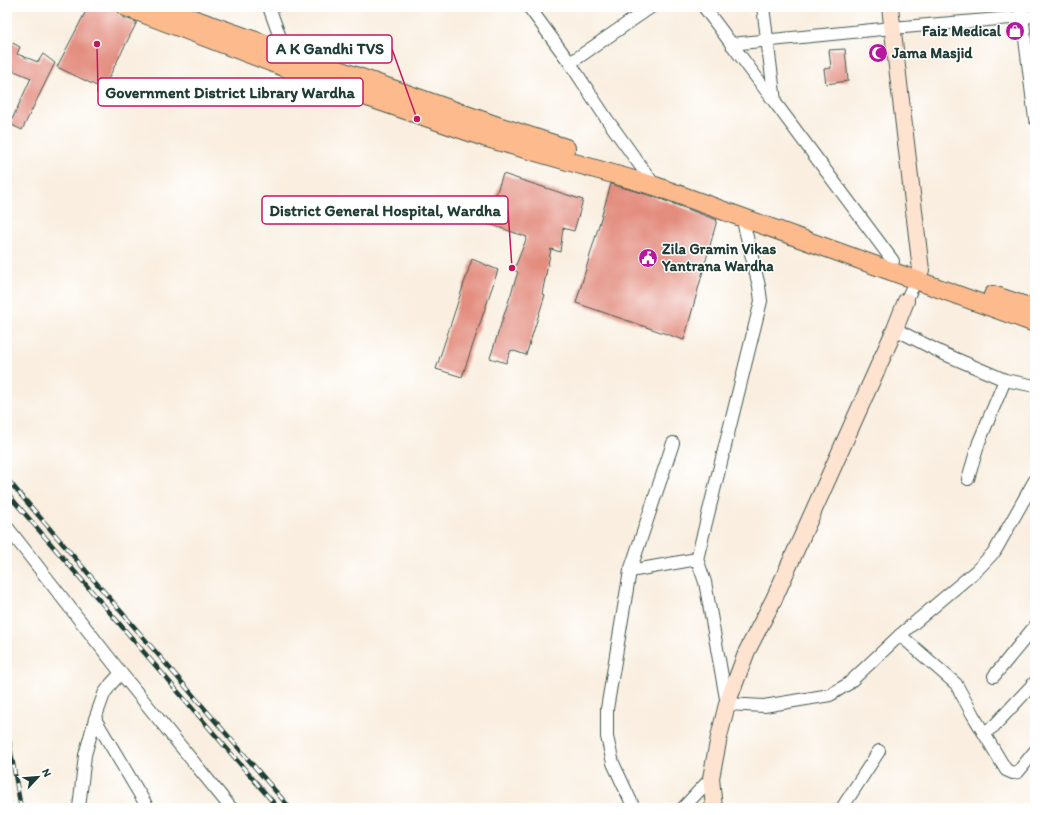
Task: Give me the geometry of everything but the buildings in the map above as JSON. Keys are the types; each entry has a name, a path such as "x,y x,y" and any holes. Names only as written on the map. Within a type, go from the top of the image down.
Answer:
{"main road":[{"path":"126,7 318,80 487,138 650,180 742,217 918,275 1035,309"},
{"path":"159,7 650,180 893,261 918,275 1035,323"}],"street":[{"path":"529,7 570,63 606,118 650,180"},
{"path":"570,63 651,7"},
{"path":"704,7 893,261"},
{"path":"763,7 775,102"},
{"path":"714,808 711,778 727,704 746,651 774,599 918,275 890,7"},
{"path":"274,9 285,51"},
{"path":"732,44 892,28 1021,12 1035,16"},
{"path":"1021,12 1035,119"},
{"path":"727,704 705,582 698,559 761,301 759,286 742,217"},
{"path":"895,329 942,353 1005,380 1035,386"},
{"path":"968,479 979,442 1005,380"},
{"path":"634,808 613,763 607,737 607,709 630,571 673,442"},
{"path":"727,704 764,706 830,695 848,684 900,635 977,570 995,551 1035,480"},
{"path":"7,528 121,673 231,808"},
{"path":"630,571 698,559"},
{"path":"994,676 1035,626"},
{"path":"900,635 956,684 1006,770 1013,773 1018,772 1035,751"},
{"path":"79,808 85,755 95,719 104,694 121,673"},
{"path":"984,733 994,726 1035,682"},
{"path":"95,719 148,808"},
{"path":"842,808 879,751"},
{"path":"683,808 711,778"}],"railway":[{"path":"7,479 290,808"},
{"path":"7,493 278,808"},
{"path":"7,730 21,808"}],"place":[{"name":"Faiz Medical","path":"1015,31"},
{"name":"Government District Library Wardha","path":"97,44"},
{"name":"Jama Masjid","path":"878,53"},
{"name":"A K Gandhi TVS","path":"417,119"},
{"name":"Zila Gramin Vikas Yantrana Wardha","path":"648,258"},
{"name":"District General Hospital, Wardha","path":"512,268"}]}
